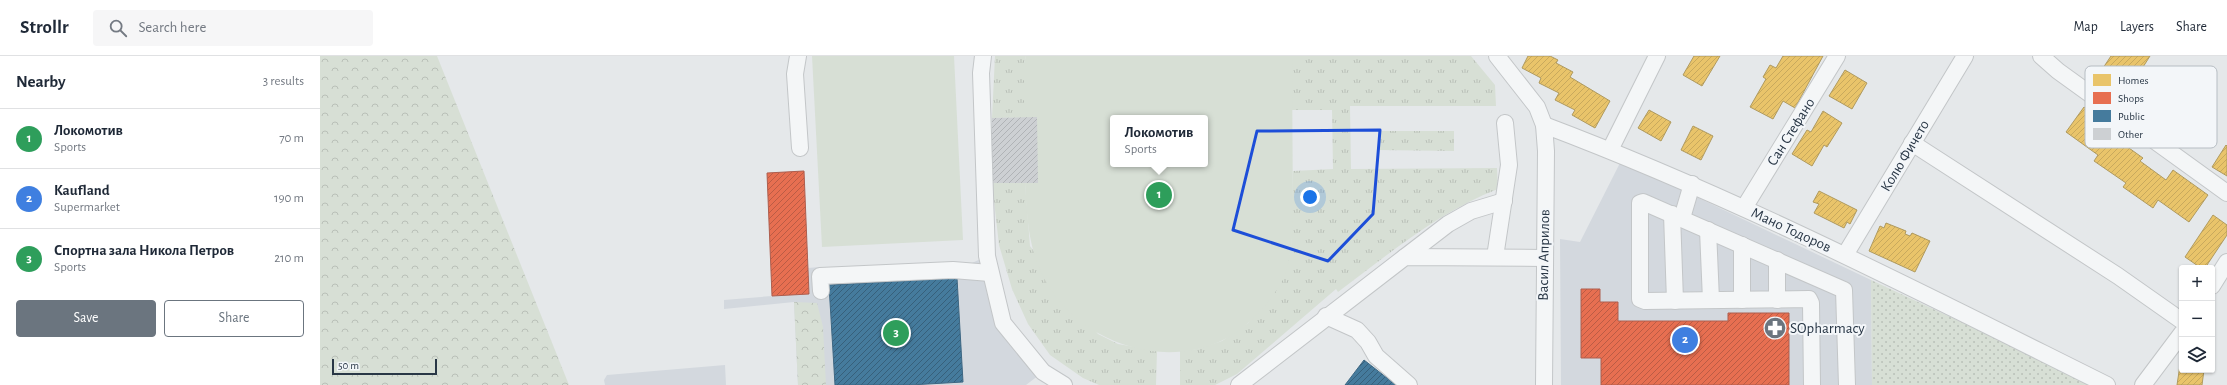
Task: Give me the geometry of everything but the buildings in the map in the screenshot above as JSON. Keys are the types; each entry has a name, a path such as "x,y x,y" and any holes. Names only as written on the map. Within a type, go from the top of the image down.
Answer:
{"street":[{"path":"798,56 795,74 800,148"},
{"path":"983,56 981,73 984,192 987,256 990,273 1003,323 1043,372 1064,385"},
{"path":"1497,56 1537,107 1544,125"},
{"path":"1610,150 1657,56"},
{"name":"Сан Стефано","path":"1744,208 1837,56"},
{"name":"Колю Фичето","path":"1844,255 1965,56"},
{"path":"2041,56 2058,71 2085,90"},
{"path":"1495,257 1509,165 1505,123"},
{"name":"Мано Тодоров","path":"1544,125 1610,150 1692,184 1744,208 1844,255 2107,385"},
{"name":"Васил Априлов","path":"1544,125 1546,151 1544,385"},
{"path":"1912,143 2118,276 2179,319"},
{"path":"2165,148 2227,193"},
{"path":"1675,301 1677,216 1692,184"},
{"path":"1239,385 1326,316 1448,224 1471,211 1504,201"},
{"path":"1812,385 1811,301 1645,301 1640,299 1639,205 1643,202 1677,216 1844,290 1847,385"},
{"path":"1708,230 1711,300"},
{"path":"1742,245 1742,300"},
{"path":"1405,257 1544,258"},
{"path":"1777,260 1777,300"},
{"path":"2215,281 2227,262"},
{"path":"821,291 820,276 953,270 990,273"},
{"path":"1326,316 1357,330 1368,342 1376,356 1409,385"},
{"path":"2143,385 2179,337"}],"highlighted area":[{"path":"1380,130 1373,214 1328,261 1233,230 1257,131"}],"shaded area":[{"path":"1621,161 1871,280 1872,385 1561,385 1560,239 1580,242"},
{"path":"804,171 808,268 820,267 820,276 934,271 972,263 987,256 1003,323 1043,372 1026,385 798,385 794,302 724,309 724,300 772,296 767,173"},
{"path":"725,365 726,385 605,385 604,380 607,375"}],"green space":[{"path":"320,56 437,56 569,385 320,385"},
{"path":"812,56 954,56 963,240 822,247"},
{"path":"995,56 1026,56 1024,63 1024,117 992,118"},
{"path":"1026,56 1292,56 1293,226 1290,257 1286,271 1280,285 1269,301 1254,317 1230,337 1197,349 1172,352 1146,350 1122,344 1099,333 1078,319 1059,301 1039,268 1029,233 1025,183 992,183 992,118 1024,117 1024,63"},
{"path":"1292,56 1471,56 1495,85 1496,106 1350,106 1351,169 1497,168 1498,189 1455,209 1395,249 1338,292 1336,289 1237,374 1215,385 1180,385 1180,351 1197,349 1222,341 1248,323 1280,284 1291,249 1293,171 1333,169 1332,110 1292,110"},
{"path":"1378,131 1454,131 1454,151 1378,150"},
{"path":"992,183 1025,183 1030,246 1098,334 1118,344 1157,351 1156,385 1099,385 1083,378 1050,355 1028,324 1012,289 999,245"},
{"path":"1871,280 2096,385 1872,385"},
{"path":"794,302 817,303 823,327 826,385 798,385"}],"place":[{"name":"Локомотив","path":"1159,195"},
{"name":"SOpharmacy","path":"1775,328"},
{"name":"Спортна зала Никола Петров","path":"896,333"},
{"name":"Kaufland","path":"1685,340"}]}
